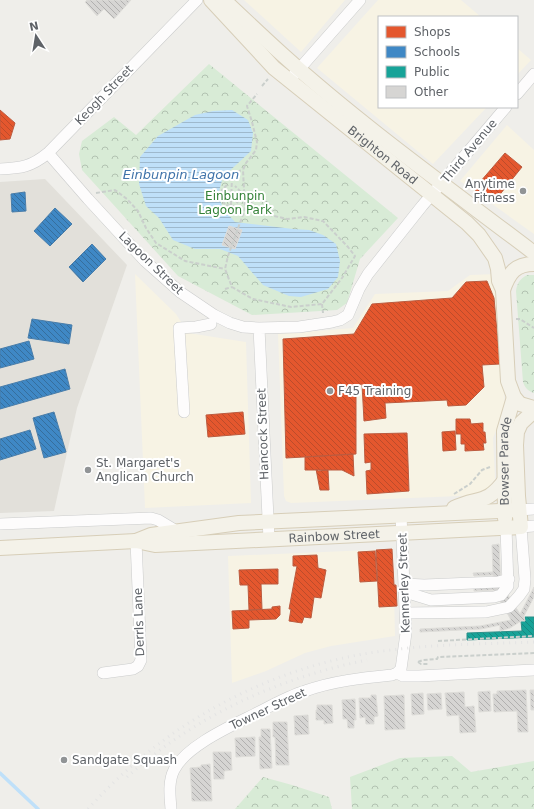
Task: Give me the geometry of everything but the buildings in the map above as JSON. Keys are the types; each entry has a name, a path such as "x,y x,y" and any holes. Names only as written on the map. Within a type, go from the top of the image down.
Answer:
{"main road":[{"name":"Brighton Road","path":"211,0 246,40 274,68 467,223 479,235 495,258 499,281 503,290"},
{"name":"Brighton Road","path":"224,0 299,69 378,134 420,168 534,253"},
{"path":"514,397 508,381 503,290 509,275 516,268 526,264 534,264"},
{"name":"Bowser Parade","path":"514,397 520,404 534,408"},
{"name":"Bowser Parade","path":"506,527 504,431 514,397"},
{"name":"Bowser Parade","path":"528,526 519,510 516,445 517,432 521,423 534,412"},
{"path":"441,514 460,505 483,500 491,496 497,491 505,480"},
{"name":"Rainbow Street","path":"136,542 151,535 239,523 519,510"},
{"name":"Rainbow Street","path":"0,548 136,542 155,545 528,526"}],"street":[{"name":"Keogh Street","path":"0,169 20,168 39,161 197,0"},
{"path":"289,81 360,0"},
{"path":"518,93 534,74"},
{"name":"Third Avenue","path":"432,195 505,108"},
{"name":"Lagoon Street","path":"48,153 88,199 170,285 214,315 243,327 299,327 324,324 340,320 348,315 359,289 368,274 432,195"},
{"path":"184,412 179,328 211,324"},
{"name":"Hancock Street","path":"259,328 269,539"},
{"name":"Rainbow Street","path":"519,510 534,509"},
{"name":"Kennerley Street","path":"397,673 401,668 406,642 401,515"},
{"path":"0,524 151,518 158,520 178,532"},
{"path":"406,613 486,612 510,607 524,589 528,526"},
{"path":"405,588 431,600 494,597 501,595 508,586 506,527"},
{"name":"Derrls Lane","path":"103,673 133,668 138,666 141,660 136,542"},
{"name":"Towner Street","path":"171,809 170,780 178,763 212,736 304,691 354,679 392,675 397,673 403,676 418,676 534,670"}],"path":[{"path":"257,94 246,106 254,129 256,150 246,163 243,170 245,210 228,256 225,269 232,287 253,299 292,307 322,304"},
{"path":"231,205 232,176 235,172 243,170"},
{"path":"227,185 222,190 224,204 235,206 240,198 240,191 235,186"},
{"path":"95,193 115,190 127,199 138,211 146,228 156,243 185,261 225,269"},
{"path":"245,198 257,207 260,213"},
{"path":"245,210 287,219 304,217 323,221 355,256 342,278 322,304 324,317"},
{"path":"225,289 232,287"},
{"path":"512,319 520,319 534,328"},
{"path":"451,496 470,484 482,470 490,467"},
{"path":"438,641 534,636"},
{"path":"418,662 437,659 438,657 534,653"}],"shaded area":[{"path":"244,0 345,0 301,52"},
{"path":"378,0 461,0 480,16 378,16 378,108 486,108 433,164 317,68"},
{"path":"518,49 531,60 518,74"},
{"path":"507,125 534,150 534,234 460,181"},
{"path":"45,179 127,265 77,408 54,511 0,513 0,182"},
{"path":"135,274 176,314 188,333 246,342 251,503 145,508"},
{"path":"497,274 505,408 493,438 495,479 483,495 291,503 286,501 284,496 278,334 353,328 375,294 448,291 470,275"},
{"path":"393,549 395,636 331,646 305,653 266,671 232,683 228,556"}],"green space":[{"name":"Einbunpin Lagoon Park","path":"209,64 398,218 360,259 347,303 337,310 252,315 178,276 82,170 79,154 82,141 114,117 136,135"},
{"path":"527,275 534,275 534,393 527,389 523,382 516,291 519,282"},
{"path":"452,756 471,772 534,761 534,809 352,809 350,777 400,758"},
{"path":"263,777 329,797 332,809 235,809"}],"water":[{"name":"Einbunpin Lagoon","path":"232,110 248,120 253,133 251,151 223,177 218,195 224,210 235,222 309,230 323,235 336,244 340,261 338,277 328,289 301,297 289,296 263,285 238,256 220,249 195,249 173,240 159,218 146,206 139,184 140,157 158,136 195,115 213,111"}],"waterway":[{"path":"0,773 38,809"}],"railway":[{"path":"88,809 131,766 173,734 200,716 229,700 258,686 289,674 351,656 383,651 440,646 534,642"},
{"path":"127,777 153,755 181,736 209,718 239,702 302,677 367,660"}],"place":[{"name":"Anytime Fitness","path":"523,191"},
{"name":"F45 Training","path":"330,391"},
{"name":"St. Margaret's Anglican Church","path":"88,470"},
{"name":"Sandgate Squash","path":"64,760"}]}
